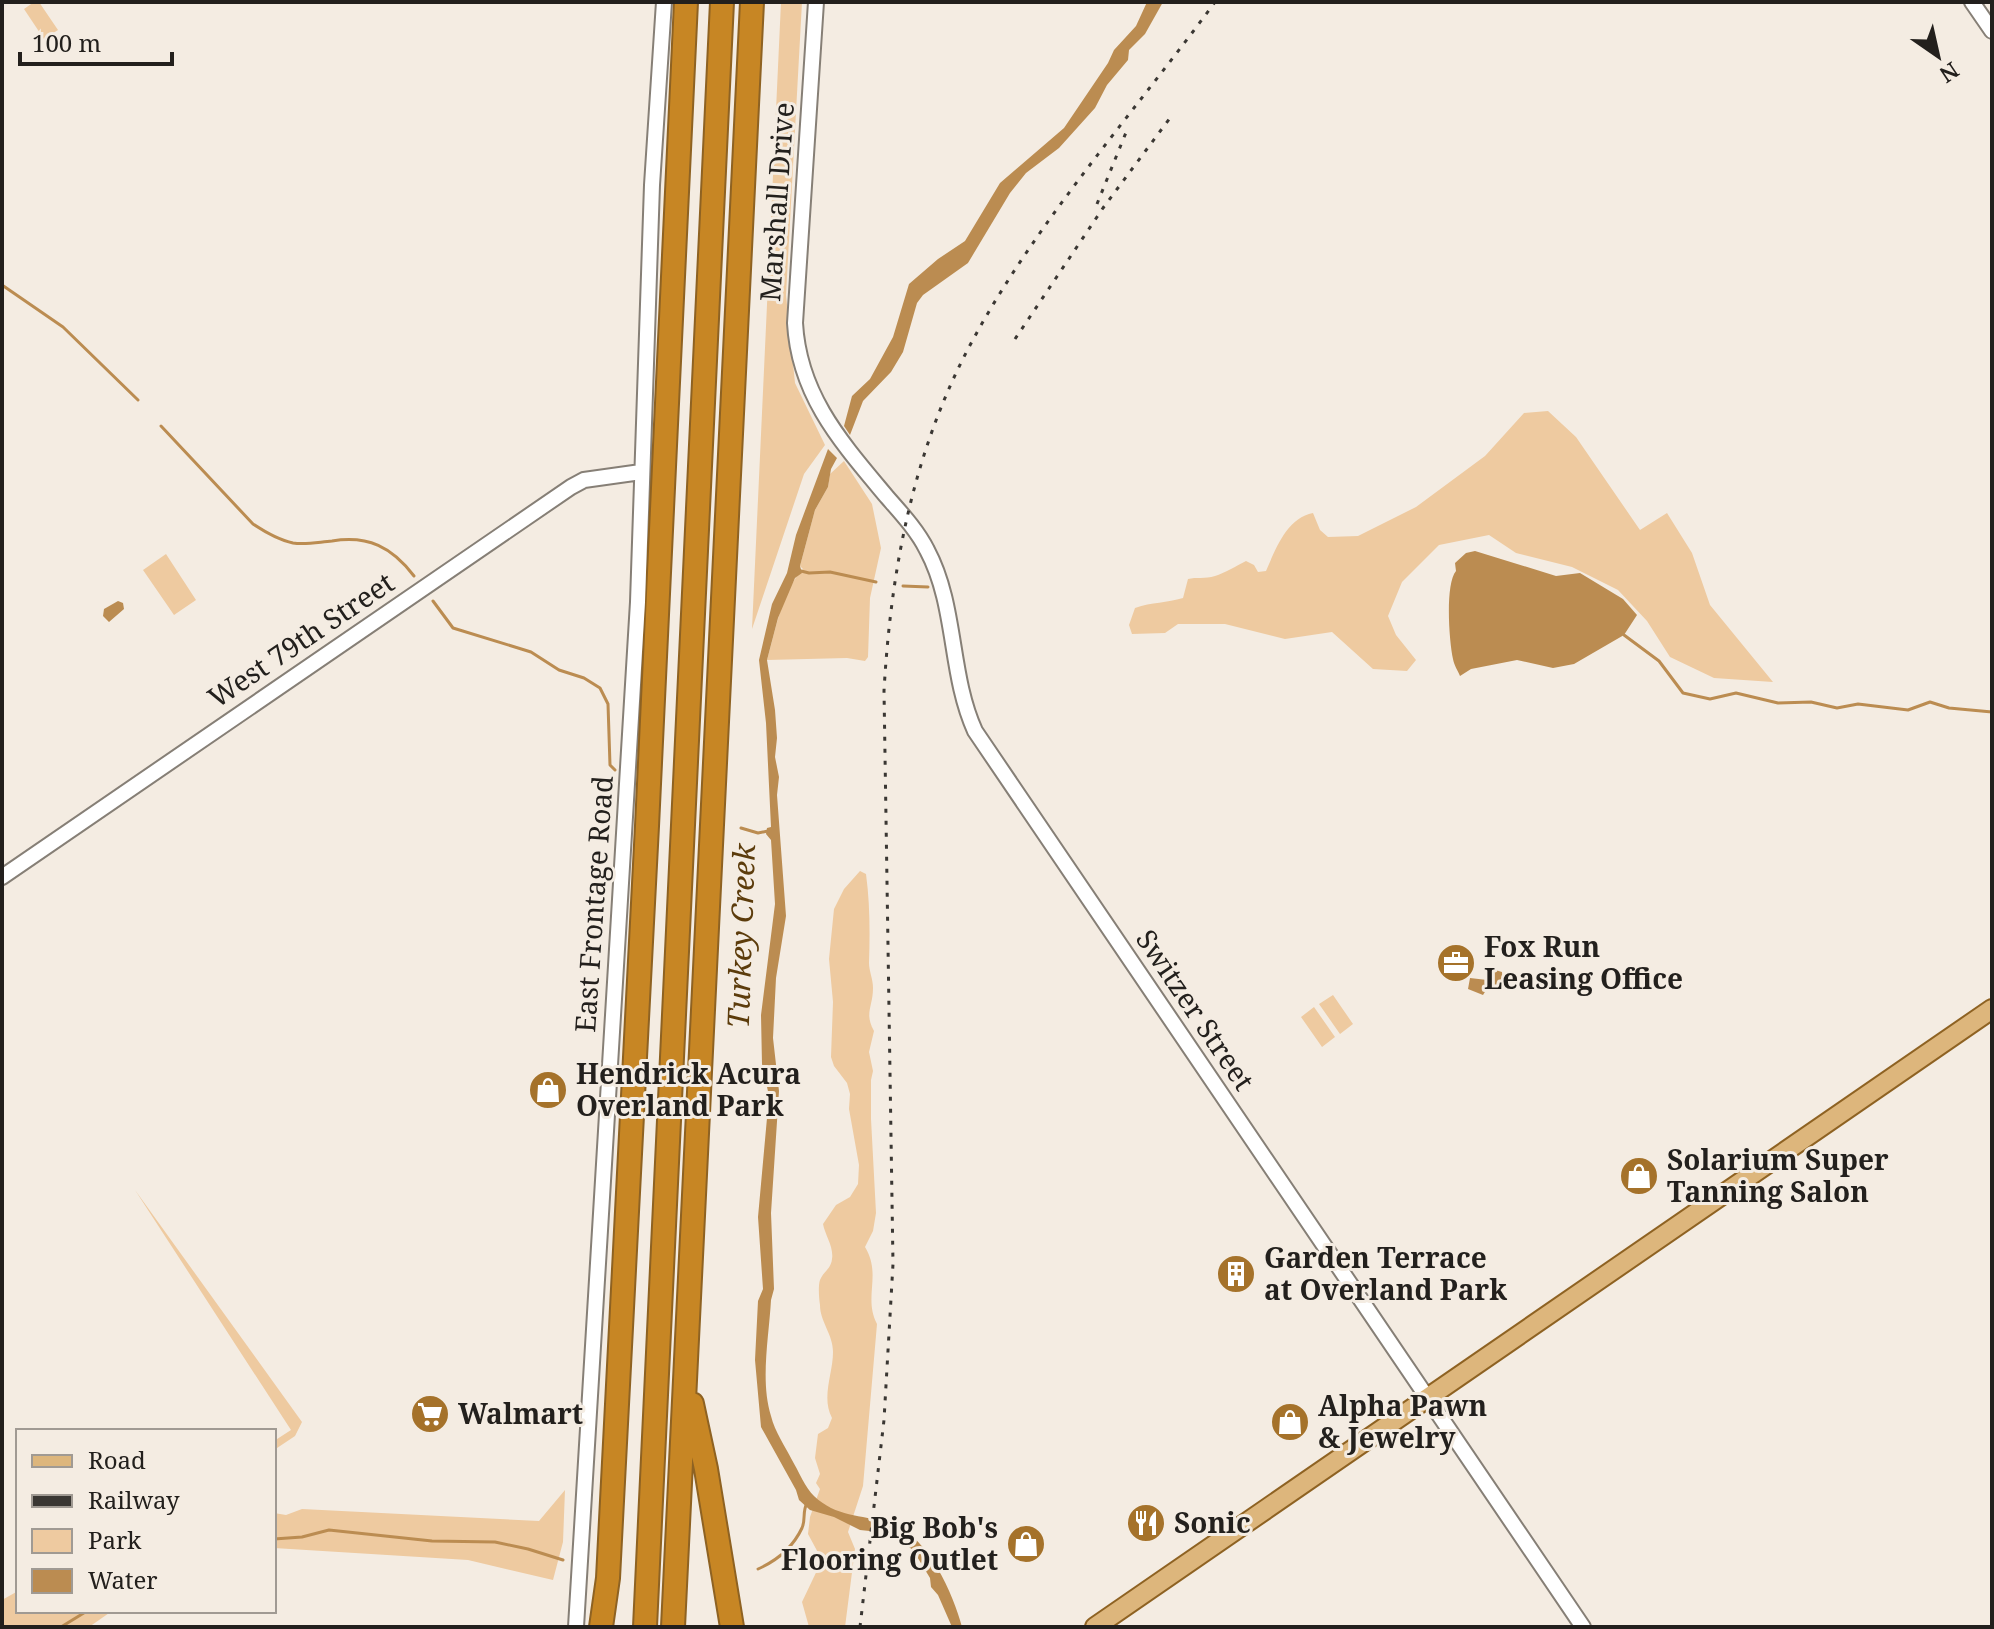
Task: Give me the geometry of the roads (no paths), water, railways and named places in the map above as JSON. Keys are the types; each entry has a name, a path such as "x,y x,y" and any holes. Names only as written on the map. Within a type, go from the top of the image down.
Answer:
{"highway":[{"path":"601,1627 608,1578 686,2"},
{"path":"645,1627 722,2"},
{"path":"673,1627 752,2"},
{"path":"685,1376 706,1469 732,1627"}],"main road":[{"path":"1095,1627 1992,1009"}],"street":[{"name":"East Frontage Road","path":"576,1627 633,681 652,185 664,2"},
{"name":"Marshall Drive","path":"816,2 795,323 796,350 816,402"},
{"path":"1972,2 1992,31"},
{"name":"Switzer Street","path":"816,402 834,433 926,547 942,588 964,708 975,731 1583,1627"},
{"name":"West 79th Street","path":"2,877 571,487 584,480 641,472"}],"water":[{"path":"1147,2 1163,2 1145,34 1129,50 1128,60 1107,85 1095,108 1059,148 1026,173 1010,193 968,263 923,295 917,303 903,352 891,372 863,401 850,435 844,426 852,396 870,379 893,337 909,284 965,241 1000,183 1064,128 1114,50 1136,26"},
{"path":"828,449 837,458 831,469 828,487 815,510 800,566 802,573 795,578 778,618 767,660 775,710 775,757 779,777 777,795 786,916 776,978 773,1038 779,1091 771,1213 774,1289 767,1344 766,1388 775,1428 811,1493 831,1508 887,1522 913,1537 944,1581 962,1627 952,1627 938,1595 931,1587 930,1578 913,1550 889,1533 860,1530 834,1517 810,1510 799,1500 761,1427 755,1360 758,1301 763,1289 758,1217 769,1096 762,1064 761,1015 775,904 771,840 766,834 767,828 771,827 766,723 759,660 772,604 787,573 796,535"},
{"path":"1475,551 1556,576 1580,573 1623,599 1637,615 1624,635 1574,664 1553,668 1517,660 1471,669 1460,676 1450,639 1450,588 1456,571 1455,563 1466,553"},
{"path":"118,601 123,603 124,609 109,622 103,616 104,609"},
{"path":"1492,969 1502,972 1503,985 1488,987 1483,995 1468,989 1470,978 1487,980"}],"waterway":[{"path":"2,285 63,327 138,400"},
{"path":"161,426 262,530 293,543 357,540 378,545 397,557 414,576"},
{"path":"801,571 830,572 876,582"},
{"path":"903,586 928,587"},
{"path":"433,601 453,628 531,652 559,670 584,678 600,688 608,704 610,765 615,770"},
{"path":"1624,635 1659,661 1683,693 1710,699 1736,693 1778,703 1811,702 1837,708 1858,704 1908,710 1930,702 1949,708 1992,712"},
{"name":"Turkey Creek","path":"741,828 758,833 768,831"},
{"path":"758,1569 777,1558 794,1541 803,1525 807,1503"},
{"path":"276,1539 302,1537 329,1530 432,1541 495,1542 563,1560"},
{"path":"61,1627 84,1613"}],"railway":[{"path":"860,1627 884,1420 893,1264 884,691 893,599 909,508 936,420 954,378 1000,292 1058,207 1215,2"},
{"path":"1015,339 1103,208 1173,114"},
{"path":"1097,204 1127,130"}],"place":[{"name":"Fox Run Leasing Office","path":"1456,963"},
{"name":"Hendrick Acura Overland Park","path":"548,1090"},
{"name":"Solarium Super Tanning Salon","path":"1639,1176"},
{"name":"Garden Terrace at Overland Park","path":"1236,1274"},
{"name":"Walmart","path":"430,1414"},
{"name":"Alpha Pawn & Jewelry","path":"1290,1422"},
{"name":"Sonic","path":"1146,1523"},
{"name":"Big Bob's Flooring Outlet","path":"1026,1544"}]}
